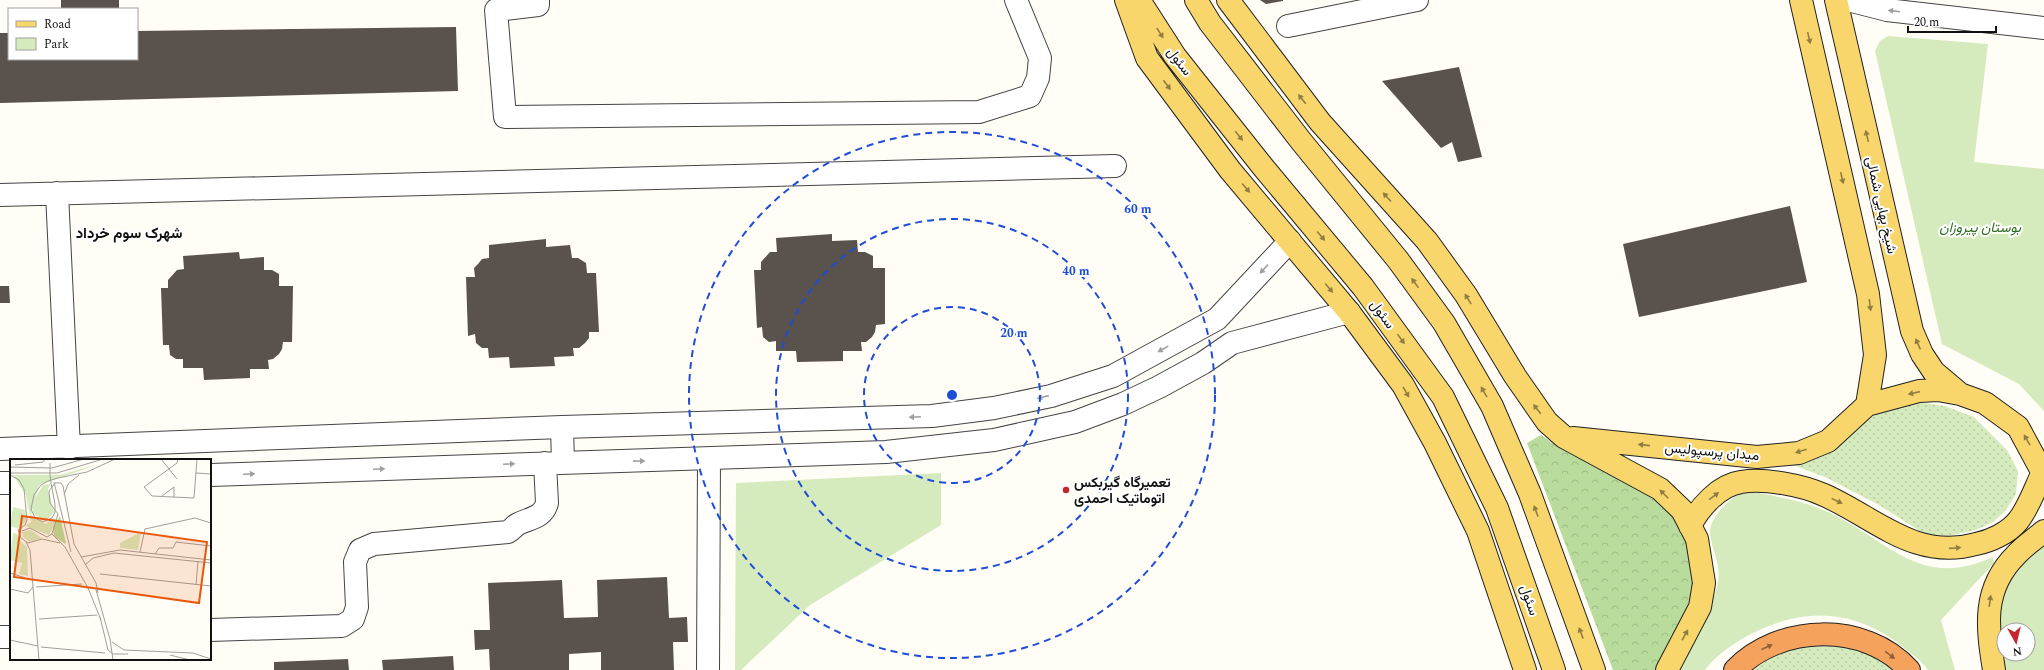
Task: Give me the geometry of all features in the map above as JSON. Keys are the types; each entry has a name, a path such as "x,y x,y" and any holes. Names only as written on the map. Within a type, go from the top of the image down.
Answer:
{"highway":[{"path":"1735,670 1744,661 1764,648 1785,640 1812,634 1852,638 1880,647 1909,670"}],"main road":[{"path":"1126,0 1147,58 1230,170 1349,312 1402,385 1435,443 1478,531 1525,670"},
{"name":"سئول","path":"1139,0 1175,56 1263,167 1363,287 1444,397 1497,508 1554,670"},
{"path":"1196,0 1210,23 1301,141 1398,260 1444,323 1492,406 1530,494 1594,670"},
{"path":"1228,0 1320,122 1427,241 1466,295 1534,404 1548,422 1564,437 1660,490 1682,510 1697,539 1704,583 1700,607 1667,670"},
{"path":"1801,0 1868,294 1874,356 1867,405"},
{"name":"شیخ بهایی شمالی","path":"1836,0 1912,331 1922,354 1934,372 1960,394"},
{"name":"میدان پرسپولیس","path":"1564,437 1756,457 1799,453 1828,441 1867,405 1919,391 1938,390 1960,394 1985,403 2018,427 2043,474"},
{"path":"1690,526 1704,503 1722,491 1740,482 1766,482 1794,486 1822,494 1846,506 1894,535 1918,545 1940,549 1966,547 1989,541 2018,521 2043,474"},
{"path":"1994,670 1989,640 1989,610 1992,592 2015,555 2044,531"}],"street":[{"path":"538,0 538,5 496,10 505,117 979,112 1030,96 1038,78 1040,58 1016,0"},
{"path":"1288,26 1417,0"},
{"path":"1848,0 1886,10 2044,28"},
{"path":"0,195 1115,166"},
{"path":"57,193 69,448"},
{"path":"0,449 69,448 562,427 932,416 994,408 1051,396 1113,376 1217,319 1290,241"},
{"path":"211,475 886,452 936,448 994,440 1075,422 1123,404 1203,363 1232,344 1349,312"},
{"path":"211,630 342,626 353,619 357,607 355,562 360,550 374,544 508,532 513,530 516,525 541,514 546,509 562,427"},
{"path":"708,670 709,459"},
{"path":"0,483 10,482"},
{"path":"0,637 10,636"}],"green space":[{"name":"بوستان پیروزان","path":"1888,36 1988,44 1974,162 2044,169 2044,411 2019,384 1942,344 1875,51 1880,41"},
{"path":"1917,402 1945,406 1974,417 2007,450 2018,471 2016,494 2006,510 1993,522 1976,530 1948,536 1925,534 1879,505 1825,477 1793,465 1823,455 1884,408"},
{"path":"1541,435 1570,454 1624,478 1668,508 1689,542 1697,575 1689,604 1657,670 1613,670 1527,443"},
{"path":"941,473 941,525 810,605 741,670 735,670 736,483"},
{"path":"1744,493 1759,493 1800,502 1821,509 1840,518 1895,552 1929,566 1948,568 1969,565 1993,557 1994,563 1941,620 1955,670 1928,670 1922,662 1899,644 1880,632 1861,623 1841,618 1822,616 1802,617 1782,621 1762,629 1742,639 1727,649 1712,661 1705,670 1674,670 1704,619 1719,579 1718,566 1710,534 1712,522 1725,505 1735,497"},
{"path":"2044,540 2044,670 2004,670 2002,662 2036,662 2036,622 1996,622 1996,632 1994,623 2004,584"},
{"path":"1809,645 1846,647 1871,655 1892,670 1753,670 1773,656"}],"building":[{"path":"61,0 119,0 119,8 61,8"},
{"path":"1260,0 1283,0 1283,1 1266,4"},
{"path":"456,27 458,91 0,103 0,33 8,33 8,60 138,60 138,31"},
{"path":"1459,67 1482,157 1458,162 1452,142 1441,148 1382,81"},
{"path":"1790,206 1807,282 1639,317 1623,244"},
{"path":"832,234 832,241 857,240 858,252 865,252 873,256 873,268 885,268 885,324 876,325 875,332 872,337 866,342 861,342 862,351 843,351 843,361 797,362 796,351 776,351 776,341 769,342 763,337 762,327 757,328 754,270 761,270 761,262 770,252 777,252 776,238"},
{"path":"546,239 546,247 570,245 572,258 578,258 586,263 587,273 596,273 599,332 589,332 589,338 585,343 579,348 573,348 574,356 554,357 555,366 510,368 509,357 489,358 488,348 482,348 476,343 475,334 468,336 466,277 475,277 474,268 482,259 489,258 489,245"},
{"path":"239,252 240,259 264,257 264,270 272,270 279,274 279,286 293,286 292,342 283,342 282,349 279,354 273,359 268,360 269,369 250,369 250,378 204,380 203,368 183,368 183,359 176,359 170,355 169,345 163,345 161,288 168,288 168,280 177,270 184,269 183,256"},
{"path":"0,286 9,286 10,303 0,303"},
{"path":"667,577 669,618 687,617 688,642 673,642 674,670 601,670 601,652 569,654 569,670 490,670 489,649 475,650 474,630 490,630 488,583 562,580 564,618 598,617 597,580"},
{"path":"453,656 454,670 383,670 382,660"},
{"path":"348,659 349,670 274,670 274,662"}],"place":[{"name":"تعمیرگاه گیربکس اتوماتیک احمدی","path":"1066,490"}],"district":[{"name":"شهرک سوم خرداد","path":"129,233"}]}
